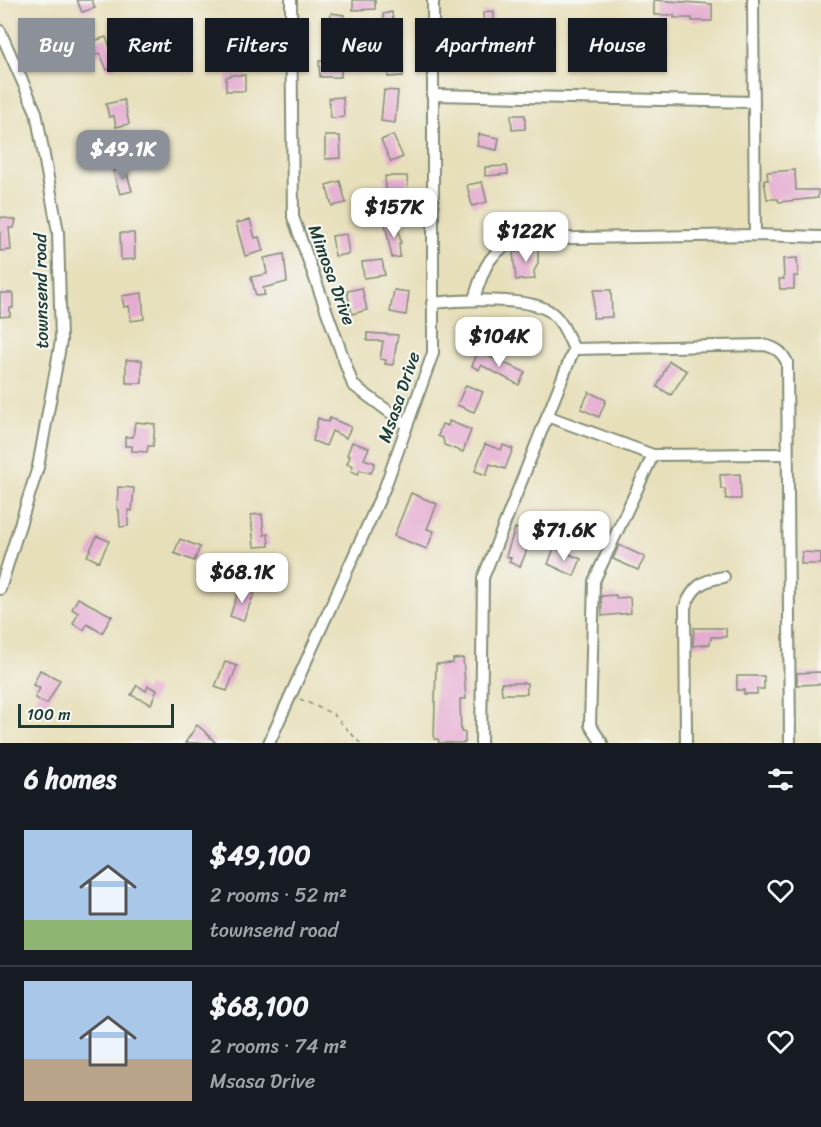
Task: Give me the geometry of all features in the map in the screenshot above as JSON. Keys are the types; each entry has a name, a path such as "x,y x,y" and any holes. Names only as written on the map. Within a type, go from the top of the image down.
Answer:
{"street":[{"name":"Mimosa Drive","path":"291,0 293,217 353,385 407,425"},
{"name":"Msasa Drive","path":"269,743 385,487 433,353 433,0"},
{"path":"753,0 755,235"},
{"name":"townsend road","path":"0,31 36,112 58,232 61,341 38,467 5,563 0,589"},
{"path":"432,95 754,102"},
{"path":"474,299 482,275 494,254 505,244 520,239 755,235 821,237"},
{"path":"432,303 474,299 547,309 559,320 574,349 483,578 482,743"},
{"path":"574,349 775,347 782,352 787,362 790,743"},
{"path":"548,416 653,455 787,454"},
{"path":"602,743 590,725 594,581 653,455"},
{"path":"686,743 685,607 695,587 704,581 724,577"}],"path":[{"path":"291,695 333,714 360,743"}],"building":[{"path":"77,0 92,0 95,8 82,12"},
{"path":"353,0 375,0 375,9 353,10"},
{"path":"654,0 712,4 712,21 692,21 692,18 674,18 674,15 654,15"},
{"path":"494,11 494,18 483,18 483,12"},
{"path":"392,12 393,18 384,18 383,14"},
{"path":"331,13 344,15 344,18 331,18"},
{"path":"106,37 107,70 100,53 96,55 95,41"},
{"path":"319,61 321,61 321,72 341,72 341,77 320,77"},
{"path":"388,72 403,72 403,76 388,77"},
{"path":"245,75 245,91 226,91 226,77"},
{"path":"384,90 398,91 395,123 381,121"},
{"path":"343,97 344,117 331,118 329,98"},
{"path":"124,100 129,124 116,127 114,116 109,117 106,104"},
{"path":"511,115 525,115 525,129 512,130"},
{"path":"479,134 499,138 497,150 477,146"},
{"path":"393,135 403,157 391,162 381,140"},
{"path":"325,136 340,136 341,158 325,159"},
{"path":"159,147 162,164 149,166 146,149"},
{"path":"507,166 508,174 485,176 485,167"},
{"path":"125,167 132,191 120,194 113,171"},
{"path":"795,170 796,190 818,190 818,198 779,202 778,199 767,199 764,180 768,180 767,172"},
{"path":"385,176 407,176 408,190 395,193 395,190 386,191"},
{"path":"340,181 346,203 332,206 326,185"},
{"path":"482,182 487,202 472,206 467,185"},
{"path":"0,217 16,220 14,228 9,228 11,250 0,251"},
{"path":"250,220 255,238 259,237 263,251 245,256 236,223"},
{"path":"397,221 401,243 399,243 400,257 392,258 385,224"},
{"path":"120,233 134,233 135,259 121,260"},
{"path":"346,234 349,254 335,256 332,236"},
{"path":"526,246 538,246 535,279 516,280 513,252 526,252"},
{"path":"284,254 287,282 263,288 265,295 256,296 251,277 267,274 264,258"},
{"path":"797,258 798,276 794,276 794,289 780,289 779,279 784,279 783,259"},
{"path":"382,260 385,275 364,278 362,262"},
{"path":"362,288 367,310 352,314 347,291"},
{"path":"394,290 409,292 406,315 390,312"},
{"path":"594,290 611,290 612,317 593,318"},
{"path":"0,293 13,293 13,308 10,308 10,316 0,317"},
{"path":"142,293 144,319 131,321 129,306 124,307 122,296"},
{"path":"367,333 398,335 393,365 385,364 386,360 380,359 383,341 367,341"},
{"path":"478,352 525,372 519,385 481,365 479,370 472,366"},
{"path":"126,360 142,360 142,383 126,383"},
{"path":"669,361 687,371 671,395 657,387"},
{"path":"466,385 483,392 474,412 457,405"},
{"path":"589,392 606,400 599,417 581,409"},
{"path":"318,418 328,422 330,418 351,427 346,438 332,431 326,446 313,441"},
{"path":"449,421 471,430 463,452 444,445 443,438 438,436 442,424 448,426"},
{"path":"135,422 155,424 153,446 148,446 147,452 132,451 132,446 125,446 125,437 133,437"},
{"path":"352,442 369,448 364,459 375,463 371,473 360,470 358,474 351,471 353,466 347,464 350,456 347,455"},
{"path":"485,444 501,450 503,445 513,449 505,469 490,464 486,475 475,471"},
{"path":"740,474 741,499 726,499 725,489 721,489 720,475"},
{"path":"118,487 134,488 132,511 128,510 128,526 120,527 119,510 117,510"},
{"path":"411,493 437,504 427,529 434,531 427,549 394,536"},
{"path":"262,514 264,535 268,534 269,546 254,547 251,515"},
{"path":"515,528 533,535 520,567 509,562 511,558 506,556"},
{"path":"97,536 109,541 99,562 87,556"},
{"path":"180,539 200,547 194,561 174,553"},
{"path":"619,545 645,557 638,570 613,559"},
{"path":"554,548 581,559 574,576 548,564"},
{"path":"802,552 821,553 821,564 801,564"},
{"path":"244,588 255,592 243,621 230,616 238,592 242,594"},
{"path":"616,595 616,598 630,597 631,613 602,616 601,596"},
{"path":"78,598 112,616 102,633 87,624 84,630 73,624 78,613 72,609"},
{"path":"694,628 726,628 726,637 711,637 710,644 693,646"},
{"path":"463,658 466,699 460,699 461,732 465,732 465,743 439,743 438,739 434,739 436,664 453,663 453,659"},
{"path":"225,662 237,666 227,691 215,687"},
{"path":"40,670 60,680 47,704 35,698 40,688 33,685"},
{"path":"821,672 821,684 797,685 797,673"},
{"path":"737,676 764,676 764,689 757,689 757,694 744,694 744,690 737,690"},
{"path":"501,683 527,683 527,694 502,694"},
{"path":"137,685 146,691 148,686 157,690 151,704 131,695"},
{"path":"197,725 203,730 216,743 185,743"}]}
